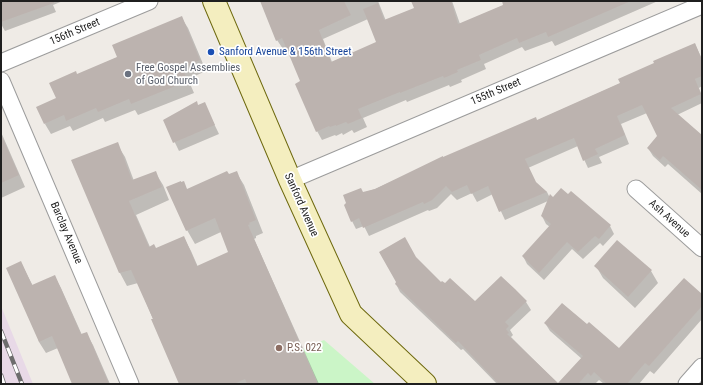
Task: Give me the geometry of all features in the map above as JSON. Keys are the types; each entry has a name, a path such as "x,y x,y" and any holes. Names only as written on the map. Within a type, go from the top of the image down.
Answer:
{"street":[{"name":"156th Street","path":"1,64 149,1"},
{"name":"Sanford Avenue","path":"214,1 290,180 351,314 425,384"},
{"name":"155th Street","path":"290,180 702,5"},
{"name":"Barclay Avenue","path":"1,81 130,384"},
{"name":"Ash Avenue","path":"636,190 702,248"},
{"path":"687,384 702,367"}],"shaded area":[{"path":"1,306 33,384 1,384"}],"green space":[{"path":"324,340 375,384 318,384 303,349"}],"building":[{"path":"1,1 54,1 54,3 1,22"},
{"path":"260,1 344,1 351,15 319,30 331,62 376,42 363,9 378,3 384,20 414,8 411,1 451,1 458,24 503,5 502,1 631,1 548,37 546,32 519,43 517,38 479,55 481,60 457,70 458,72 444,78 443,76 358,109 362,118 348,124 346,122 336,126 329,126 316,132 295,84 300,81 282,38 276,41"},
{"path":"182,16 200,60 182,68 188,81 131,104 129,99 98,112 96,108 66,121 64,115 44,124 36,107 56,98 49,83 76,71 77,74 117,57 112,45"},
{"path":"695,43 702,60 702,76 695,79 701,94 671,108 702,135 702,190 663,156 660,160 647,148 657,136 642,105 617,116 625,135 595,149 598,154 583,161 574,138 525,159 536,182 547,192 499,212 488,186 471,194 467,185 452,192 446,186 432,200 424,204 423,202 363,228 359,218 351,222 344,205 346,203 343,195 361,188 363,192 375,189 443,156 536,117 537,120 620,83 618,79 654,63 653,61"},
{"path":"197,101 198,105 205,102 215,125 173,143 163,120"},
{"path":"1,134 19,175 1,183"},
{"path":"118,142 132,180 156,171 162,187 129,201 149,247 154,244 156,248 184,236 197,266 228,252 215,218 186,231 166,187 184,181 187,189 227,171 229,174 237,171 256,220 248,225 318,384 247,384 245,379 234,384 179,384 151,319 153,319 131,270 119,273 71,160"},
{"path":"561,188 568,194 571,191 611,225 599,239 595,236 578,252 567,242 539,273 522,256 551,224 541,216 550,194 553,197"},
{"path":"405,237 416,257 441,282 442,281 445,283 450,278 475,301 501,276 515,289 527,301 505,322 509,326 506,329 509,333 507,334 558,383 583,356 544,323 562,303 587,324 589,322 619,348 684,278 702,294 702,306 649,366 645,363 627,384 607,384 594,372 591,376 588,373 578,384 499,384 458,341 456,343 395,284 396,282 379,252"},
{"path":"617,240 652,270 628,297 594,266"},
{"path":"21,261 32,285 55,275 81,334 87,332 109,384 72,384 52,336 39,342 6,268"}],"railway":[{"path":"1,331 22,384"},
{"path":"1,375 4,384"}],"place":[{"name":"Sanford Avenue & 156th Street","path":"211,52"},
{"name":"Free Gospel Assemblies of God Church","path":"128,74"},
{"name":"P.S. 022","path":"279,348"}]}
